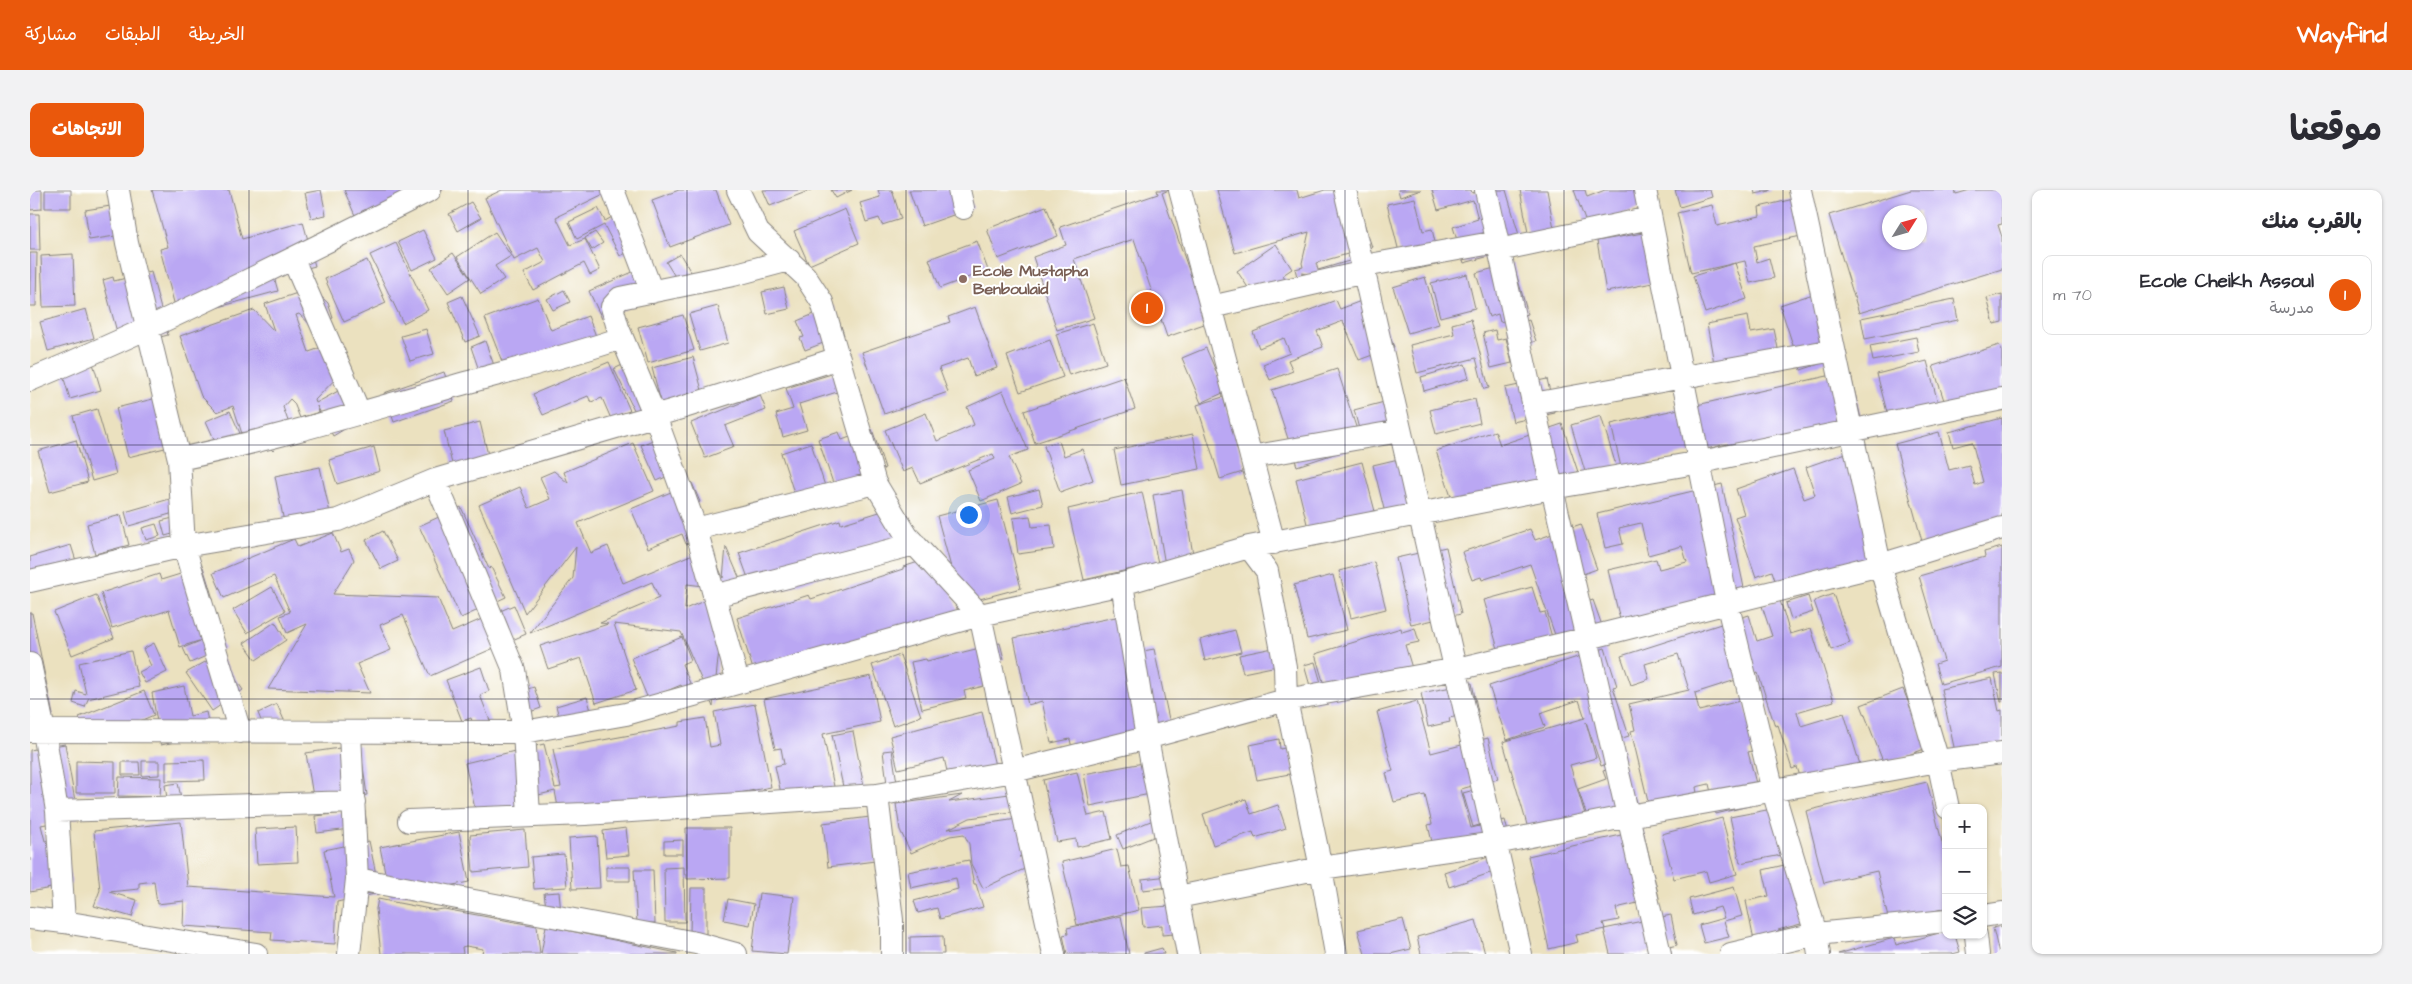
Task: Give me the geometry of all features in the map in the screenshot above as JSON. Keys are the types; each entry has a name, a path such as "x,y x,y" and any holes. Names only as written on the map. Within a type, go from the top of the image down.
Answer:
{"street":[{"path":"118,190 127,243 178,459 184,546 240,732"},
{"path":"30,380 293,259 430,190"},
{"path":"613,190 652,292"},
{"path":"738,190 741,201 758,232 805,276 822,302 875,483 907,536 980,615 1054,954"},
{"path":"1180,190 1274,543"},
{"path":"1345,190 1419,514 1457,669 1520,954"},
{"path":"1486,190 1552,488 1660,954"},
{"path":"1645,190 1681,378 1701,462 1727,602 1773,791 1818,944"},
{"path":"1801,190 1880,566 1938,761 1947,804"},
{"path":"1211,307 1364,269 1650,218"},
{"path":"293,259 360,414"},
{"path":"738,682 696,529 655,416 622,338 612,307 620,298 789,260"},
{"path":"178,459 248,444 360,414 578,353 622,338"},
{"path":"1533,404 1834,350"},
{"path":"30,581 184,546 338,520 435,480 655,416 839,358"},
{"path":"37,731 524,732 626,714 980,615 1122,584 1249,547 1552,488 1701,462 1852,432 2002,399"},
{"path":"1251,457 1400,430"},
{"path":"435,480 514,670 524,732 529,815"},
{"path":"696,529 875,483"},
{"path":"409,821 877,795 1014,771 1147,738 1286,700 1457,669 1588,638 1727,602 1880,566 2002,528"},
{"path":"714,596 914,544"},
{"path":"1249,547 1266,571 1285,667 1286,700 1321,868 1336,954"},
{"path":"1122,584 1147,738 1188,954"},
{"path":"30,664 37,731 57,811 64,922"},
{"path":"349,954 357,879 350,733"},
{"path":"1178,896 1321,868 1496,844 1629,816 1938,761 2002,753"},
{"path":"877,795 892,920 892,954"},
{"path":"57,811 354,802"},
{"path":"357,879 696,943 736,954"},
{"path":"1987,915 2002,913"},
{"path":"30,918 256,954"},
{"path":"1731,954 1818,944 1942,922"},
{"path":"1976,939 1978,954"}],"building":[{"path":"30,190 42,190 42,209 30,210"},
{"path":"45,190 71,190 71,208 45,208"},
{"path":"152,190 229,190 242,239 303,222 315,266 274,277 278,291 178,318 160,249 168,247"},
{"path":"321,190 326,215 311,218 305,193"},
{"path":"344,190 443,190 360,227"},
{"path":"502,190 612,190 556,217 570,245 585,239 600,270 590,275 584,263 533,290 524,273 545,262 538,248 514,260 485,198"},
{"path":"679,190 716,190 729,225 670,247 652,200"},
{"path":"763,190 811,190 770,206"},
{"path":"831,190 852,190 836,198"},
{"path":"878,190 892,190 901,219 882,225 879,218 866,222 860,203 880,197"},
{"path":"909,190 967,190 973,208 922,226"},
{"path":"1157,190 1169,190 1162,193 1192,279 1206,275 1219,313 1202,318 1204,324 1167,337 1134,239 1074,259 1094,318 1057,330 1033,257 1066,245 1060,227 1158,194"},
{"path":"1217,190 1297,190 1299,198 1325,190 1353,190 1372,247 1316,263 1318,270 1363,257 1342,283 1302,273 1299,284 1295,269 1303,267 1302,263 1309,232 1235,253"},
{"path":"1398,190 1421,190 1400,197"},
{"path":"1432,190 1471,190 1472,193 1483,190 1506,190 1521,242 1497,254 1464,263 1453,227 1478,219 1473,200 1438,210"},
{"path":"1520,190 1547,190 1555,234 1529,238"},
{"path":"1574,190 1585,190 1587,197 1605,190 1654,190 1658,201 1617,216 1590,234"},
{"path":"1675,190 1710,190 1712,197 1680,207"},
{"path":"1754,190 1770,190 1770,191 1755,194"},
{"path":"1911,190 1955,190 1956,194 1970,190 2002,190 2002,224 1998,225 2002,237 2002,269 1859,313 1829,215"},
{"path":"1811,195 1820,232 1754,246 1757,262 1769,258 1774,278 1750,283 1745,261 1691,273 1677,213 1712,205 1717,226 1760,216 1759,207"},
{"path":"1415,198 1423,231 1432,229 1440,264 1404,272 1387,204"},
{"path":"471,202 481,218 458,231 449,214"},
{"path":"117,205 122,235 89,240 85,210"},
{"path":"1046,206 1058,236 998,259 987,229"},
{"path":"598,208 605,221 619,213 637,248 620,256 604,225 577,239 569,222"},
{"path":"845,209 859,243 809,265 794,231"},
{"path":"30,214 39,214 40,250 30,250"},
{"path":"423,230 437,258 412,270 398,242"},
{"path":"495,232 511,256 495,266 504,279 481,294 457,257"},
{"path":"595,232 603,243 592,250 585,238"},
{"path":"1649,232 1658,282 1606,292 1597,241"},
{"path":"977,241 988,270 940,288 929,259"},
{"path":"396,243 428,310 403,323 370,255"},
{"path":"1276,244 1292,269 1283,275 1289,284 1259,304 1237,271"},
{"path":"30,253 37,253 36,306 30,306"},
{"path":"453,253 470,278 448,293 431,268"},
{"path":"73,254 75,306 43,307 41,256"},
{"path":"680,254 692,274 679,283 666,262"},
{"path":"367,260 386,303 344,322 325,279"},
{"path":"1513,263 1528,314 1500,322 1498,314 1489,317 1476,273"},
{"path":"1735,263 1747,299 1705,313 1693,276"},
{"path":"651,264 663,292 602,319 589,291"},
{"path":"151,272 168,335 121,347 103,280 113,277 114,281"},
{"path":"1467,274 1475,308 1440,317 1431,283"},
{"path":"1425,277 1439,324 1408,333 1393,287"},
{"path":"784,287 789,309 767,314 762,292"},
{"path":"312,288 328,303 333,318 312,326 299,314 296,315 309,352 334,343 344,370 315,400 316,403 340,390 358,421 333,436 317,406 319,412 300,418 294,403 290,399 283,407 292,432 273,451 265,443 247,449 233,406 217,412 201,396 180,336 254,310 274,331 265,304"},
{"path":"1828,289 1847,355 1801,370 1780,305"},
{"path":"564,290 570,302 553,310 547,299"},
{"path":"2002,294 2002,322 1994,324 1987,298"},
{"path":"462,296 480,336 465,342 448,302"},
{"path":"1374,296 1394,347 1359,360 1343,321 1317,331 1323,347 1288,360 1293,371 1270,380 1263,364 1290,353 1284,338 1259,348 1253,332 1336,300 1340,309"},
{"path":"538,298 551,330 588,316 600,346 510,382 485,318"},
{"path":"1954,299 1958,320 1865,339 1861,318"},
{"path":"718,306 728,343 700,351 689,314"},
{"path":"834,306 844,335 805,350 800,338 804,337 797,321"},
{"path":"975,307 997,368 974,376 968,358 939,368 948,392 884,414 862,352 950,322 948,317"},
{"path":"86,309 94,338 48,351 40,322"},
{"path":"683,315 694,350 648,363 638,327"},
{"path":"1748,316 1751,333 1774,329 1782,368 1717,380 1707,324"},
{"path":"1471,319 1489,388 1484,389 1476,358 1417,373 1410,345 1454,334 1452,324"},
{"path":"1529,320 1536,341 1515,348 1508,328"},
{"path":"1093,323 1106,363 1069,375 1056,334"},
{"path":"426,329 434,354 410,361 401,336"},
{"path":"1495,330 1497,340 1506,338 1512,363 1491,368 1483,333"},
{"path":"1916,337 1919,352 1873,361 1870,346"},
{"path":"1050,340 1063,377 1020,392 1007,356"},
{"path":"485,341 498,376 483,382 471,347"},
{"path":"1999,345 2002,351 2002,400 1949,416 1933,366"},
{"path":"1206,348 1225,392 1201,403 1182,358"},
{"path":"693,357 703,394 662,406 652,368"},
{"path":"635,359 659,408 638,418 614,369"},
{"path":"92,360 101,390 70,399 61,369"},
{"path":"1927,361 1939,407 1889,420 1877,374"},
{"path":"609,362 631,413 612,421 602,398 591,402 588,396 543,415 533,394"},
{"path":"1465,364 1469,378 1424,391 1421,377"},
{"path":"851,368 856,386 799,404 807,430 783,437 776,414 793,409 786,388"},
{"path":"1337,369 1362,445 1297,466 1272,390"},
{"path":"1850,371 1864,432 1732,459 1728,444 1659,460 1623,476 1611,424"},
{"path":"444,372 454,401 394,422 384,393"},
{"path":"1124,377 1135,409 1035,443 1024,411"},
{"path":"1547,379 1555,413 1513,422 1505,388"},
{"path":"1003,391 1028,450 1009,457 1021,484 981,501 968,470 995,459 993,454 920,483 913,468 903,472 885,430 926,413 937,441 974,425 967,407"},
{"path":"760,395 766,410 725,426 734,447 705,458 691,423"},
{"path":"1223,397 1246,471 1220,479 1197,405"},
{"path":"157,398 169,447 128,457 116,408"},
{"path":"1475,399 1480,423 1436,434 1430,410"},
{"path":"1388,401 1394,422 1364,448 1354,410"},
{"path":"97,409 116,474 92,481 73,416"},
{"path":"230,411 243,440 219,450 206,421"},
{"path":"1601,416 1620,479 1590,488 1571,425"},
{"path":"2002,418 2002,536 1925,552 1895,444 1939,432 1949,470 1969,465 1975,485 1983,482 1972,442 1953,447 1949,432"},
{"path":"480,422 489,459 453,468 444,431"},
{"path":"1562,424 1580,478 1458,518 1436,451 1495,431 1500,445"},
{"path":"872,429 885,468 865,474 799,508 781,453 811,443 825,486 833,483 818,439 839,432 842,440"},
{"path":"1193,434 1200,469 1121,485 1114,450"},
{"path":"662,436 677,472 657,481 641,445"},
{"path":"76,440 88,482 50,492 38,451"},
{"path":"1059,441 1064,456 1082,449 1093,480 1060,492 1044,446"},
{"path":"633,443 654,491 578,523 591,553 608,546 623,583 710,547 723,578 726,547 745,591 687,584 685,609 725,592 713,707 681,632 614,624 636,690 596,703 581,658 548,669 540,646 608,624 600,623 659,598 652,582 530,633 573,578 576,547 525,613 479,505 520,487 529,508 550,499 540,477 554,471 568,483 564,472"},
{"path":"374,447 380,471 337,484 329,460"},
{"path":"1846,453 1883,560 1776,583 1772,571 1756,577 1735,517 1744,514 1736,489 1793,469 1804,499 1815,495 1806,467"},
{"path":"1411,456 1422,504 1385,513 1373,465"},
{"path":"1362,462 1377,519 1310,536 1296,479"},
{"path":"320,467 330,513 284,522 275,476"},
{"path":"692,483 700,502 692,506 706,538 686,544 682,534 648,548 631,509"},
{"path":"1722,484 1747,602 1623,632 1608,570 1656,559 1659,569 1687,562 1682,546 1648,555 1641,523 1619,528 1623,544 1605,548 1597,514"},
{"path":"1039,489 1043,505 1012,513 1008,497"},
{"path":"1182,490 1194,560 1165,565 1153,495"},
{"path":"1142,492 1158,563 1084,580 1068,509"},
{"path":"173,498 177,512 129,526 125,512"},
{"path":"998,500 1021,588 961,604 937,516"},
{"path":"461,507 489,569 491,567 506,597 461,618 419,526"},
{"path":"889,509 899,536 853,566 778,591 770,571 748,578 739,553 840,520 841,524"},
{"path":"121,515 129,545 95,554 87,524"},
{"path":"1030,516 1032,527 1051,525 1054,549 1018,554 1013,518"},
{"path":"177,517 180,532 165,536 161,521"},
{"path":"156,524 160,536 146,540 142,528"},
{"path":"1581,524 1597,569 1563,581 1573,607 1593,600 1605,634 1560,649 1530,564 1482,580 1481,577 1472,580 1462,552 1530,529 1535,540"},
{"path":"383,531 398,561 381,569 366,540"},
{"path":"333,533 341,552 349,549 354,560 333,594 438,598 452,632 514,605 526,634 430,676 403,615 380,625 391,650 357,664 370,693 268,689 307,624 287,633 280,616 290,612 274,576 224,598 213,573 294,539 298,547"},
{"path":"71,545 77,564 30,577 30,557"},
{"path":"1446,547 1461,614 1411,625 1396,558"},
{"path":"2002,547 2002,667 1941,684 1935,664 1944,661 1919,576 1985,557 1984,552"},
{"path":"940,555 962,624 756,679 737,618 809,595 811,599"},
{"path":"1374,562 1386,609 1351,618 1339,571"},
{"path":"203,567 213,599 196,604 225,648 190,663 183,648 205,639 180,647 169,610 112,628 101,593 159,574 161,580"},
{"path":"1333,575 1347,630 1307,639 1294,585"},
{"path":"272,587 285,611 247,633 233,610"},
{"path":"1532,587 1540,613 1545,612 1553,641 1500,656 1484,600"},
{"path":"1833,594 1850,643 1831,650 1814,601"},
{"path":"96,595 114,638 72,655 54,612"},
{"path":"1808,596 1813,612 1791,619 1786,603"},
{"path":"1780,600 1790,634 1811,628 1834,701 1797,712 1801,726 1844,713 1862,771 1804,789 1797,767 1792,769 1778,725 1775,726 1758,673 1695,693 1699,711 1744,700 1756,750 1748,752 1761,803 1716,814 1709,784 1696,787 1698,799 1650,810 1631,731 1635,730 1629,704 1689,690 1678,654 1645,664 1649,679 1631,685 1621,656 1749,615 1757,641 1772,636 1762,606"},
{"path":"30,613 32,613 53,715 30,720"},
{"path":"1130,614 1138,652 1154,649 1173,738 1074,758 1070,739 1051,743 1042,701 1028,705 1014,638"},
{"path":"275,622 286,640 256,660 244,643"},
{"path":"1401,628 1402,632 1415,628 1419,642 1405,645 1415,678 1329,702 1315,654"},
{"path":"1235,630 1241,652 1205,661 1200,640"},
{"path":"682,637 691,660 682,664 695,695 687,699 681,685 648,699 631,658"},
{"path":"154,643 167,672 145,683 139,672 151,666 143,649"},
{"path":"1000,643 1004,659 995,661 1000,682 964,691 966,698 922,709 911,662 926,659 927,661"},
{"path":"1278,647 1282,665 1243,673 1239,655"},
{"path":"1605,648 1617,686 1613,687 1629,736 1619,739 1626,758 1601,766 1586,722 1596,758 1570,765 1587,821 1532,842 1503,742 1585,718 1579,700 1540,713 1545,727 1507,740 1489,686"},
{"path":"131,651 139,687 88,699 85,707 73,703 76,691 86,694 79,663"},
{"path":"219,654 243,690 212,711 186,673"},
{"path":"900,655 921,716 893,726 872,665"},
{"path":"1315,662 1326,700 1315,703 1304,665"},
{"path":"481,667 489,691 480,695 494,731 478,737 471,718 462,721 446,680"},
{"path":"2002,673 2002,702 2001,702 1995,674"},
{"path":"871,676 880,722 823,734 836,796 784,807 775,766 784,764 781,748 775,749 764,699"},
{"path":"1992,678 1999,711 2002,710 2002,745 1956,756 1941,689"},
{"path":"1472,683 1478,712 1449,718 1450,722 1428,727 1421,693"},
{"path":"184,686 190,716 206,712 211,734 161,745 152,693"},
{"path":"534,687 541,708 519,716 512,694"},
{"path":"1903,689 1927,748 1884,764 1861,705"},
{"path":"144,691 154,715 89,742 79,717"},
{"path":"587,697 595,724 564,734 556,706"},
{"path":"1417,701 1431,753 1488,738 1498,779 1461,789 1471,828 1505,820 1511,844 1437,863 1428,825 1432,824 1425,795 1394,802 1386,773 1393,771 1377,712"},
{"path":"277,704 287,727 267,735 258,713"},
{"path":"755,704 771,787 718,797 560,818 555,791 522,799 524,807 477,818 465,763 544,744 555,788 561,787 553,749 680,726 680,722 705,718 710,747 720,745 714,712"},
{"path":"982,712 998,778 951,789 944,758 898,769 890,736"},
{"path":"853,731 865,792 845,796 832,735"},
{"path":"1279,739 1280,749 1289,747 1295,773 1257,780 1250,745"},
{"path":"65,744 78,818 41,825 45,841 64,838 72,884 30,892 30,750"},
{"path":"360,745 367,795 347,798 315,809 306,753"},
{"path":"892,750 897,783 887,784 883,751"},
{"path":"204,760 205,780 166,781 166,761"},
{"path":"76,761 115,762 115,793 76,793"},
{"path":"142,761 159,761 159,775 142,776"},
{"path":"1154,761 1160,792 1090,806 1084,774"},
{"path":"122,762 139,762 140,775 122,775"},
{"path":"1624,764 1641,814 1592,831 1578,789 1606,779 1603,771"},
{"path":"1077,772 1088,816 1106,812 1112,839 1077,847 1076,839 1057,842 1043,780"},
{"path":"119,777 161,778 160,797 118,796"},
{"path":"1927,782 1942,842 1942,909 1889,922 1877,871 1824,883 1806,811"},
{"path":"178,783 182,803 168,805 165,785"},
{"path":"1489,786 1498,819 1473,827 1463,793"},
{"path":"1017,793 1025,810 970,818 948,829 1031,817 1039,847 1019,857 1038,854 1044,866 1022,870 983,888 971,864 969,844 964,834 950,836 911,853 900,830 896,804 962,795 949,802"},
{"path":"1246,799 1251,814 1278,805 1286,828 1255,838 1253,832 1213,845 1203,814"},
{"path":"1777,808 1787,854 1740,863 1730,817"},
{"path":"365,811 367,827 317,833 315,816"},
{"path":"1165,815 1171,830 1123,849 1117,835"},
{"path":"870,817 875,861 828,867 823,823"},
{"path":"1722,818 1737,874 1709,882 1706,871 1674,879 1662,834"},
{"path":"181,822 188,887 334,897 324,850 369,841 380,893 337,902 335,944 271,940 272,932 183,926 184,901 157,904 154,881 139,883 139,889 109,892 137,900 132,917 94,906 100,890 94,831"},
{"path":"296,827 298,862 257,864 255,829"},
{"path":"626,828 629,855 606,857 603,831"},
{"path":"686,828 730,828 730,878 687,879"},
{"path":"525,830 528,867 473,872 470,835"},
{"path":"1643,830 1659,898 1616,908 1619,920 1603,923 1605,929 1576,935 1578,942 1549,949 1528,856"},
{"path":"459,832 469,882 390,897 380,847"},
{"path":"597,836 600,888 572,889 569,838"},
{"path":"683,840 683,854 664,854 664,841"},
{"path":"1117,849 1121,867 1129,866 1139,910 1077,925 1062,862"},
{"path":"564,854 567,887 534,889 531,857"},
{"path":"1494,855 1499,870 1449,887 1444,872"},
{"path":"969,860 974,884 976,884 983,907 940,919 937,908 918,913 914,901 958,889 956,878 911,888 908,872"},
{"path":"1797,862 1812,921 1778,930 1779,936 1754,941 1746,901 1769,896 1763,870"},
{"path":"606,867 630,867 630,881 606,881"},
{"path":"684,867 685,922 665,922 664,868"},
{"path":"634,870 653,870 655,923 637,923"},
{"path":"1169,876 1170,887 1143,890 1142,879"},
{"path":"1734,887 1742,916 1724,921 1729,937 1704,943 1699,925 1724,918 1720,907 1693,915 1689,899"},
{"path":"691,888 706,888 706,934 690,934"},
{"path":"559,892 561,913 547,914 544,893"},
{"path":"759,893 794,897 787,954 752,951"},
{"path":"378,899 537,926 540,954 482,954 483,949 466,946 462,947 463,954 381,954 376,909"},
{"path":"728,899 754,904 750,925 724,920"},
{"path":"1185,905 1187,933 1162,935 1162,925 1143,927 1141,908"},
{"path":"1671,915 1677,945 1641,954 1610,954 1604,929"},
{"path":"1121,916 1129,954 1067,954 1063,935 1068,934 1067,928"},
{"path":"1403,919 1411,949 1390,954 1365,954 1358,930"},
{"path":"1476,920 1485,954 1421,954 1417,937"},
{"path":"546,926 677,953 677,954 541,954"},
{"path":"2002,926 2002,954 1999,954 1993,928"},
{"path":"1942,932 1942,939 1956,939 1960,952 1952,954 1838,954 1894,938 1896,945"},
{"path":"943,936 944,954 910,954 910,937"},
{"path":"1162,948 1164,954 1144,954 1144,953"}],"place":[{"name":"Ecole Mustapha Benboulaid","path":"963,279"},
{"name":"Ecole Cheikh Assoul","path":"1147,308"}]}
